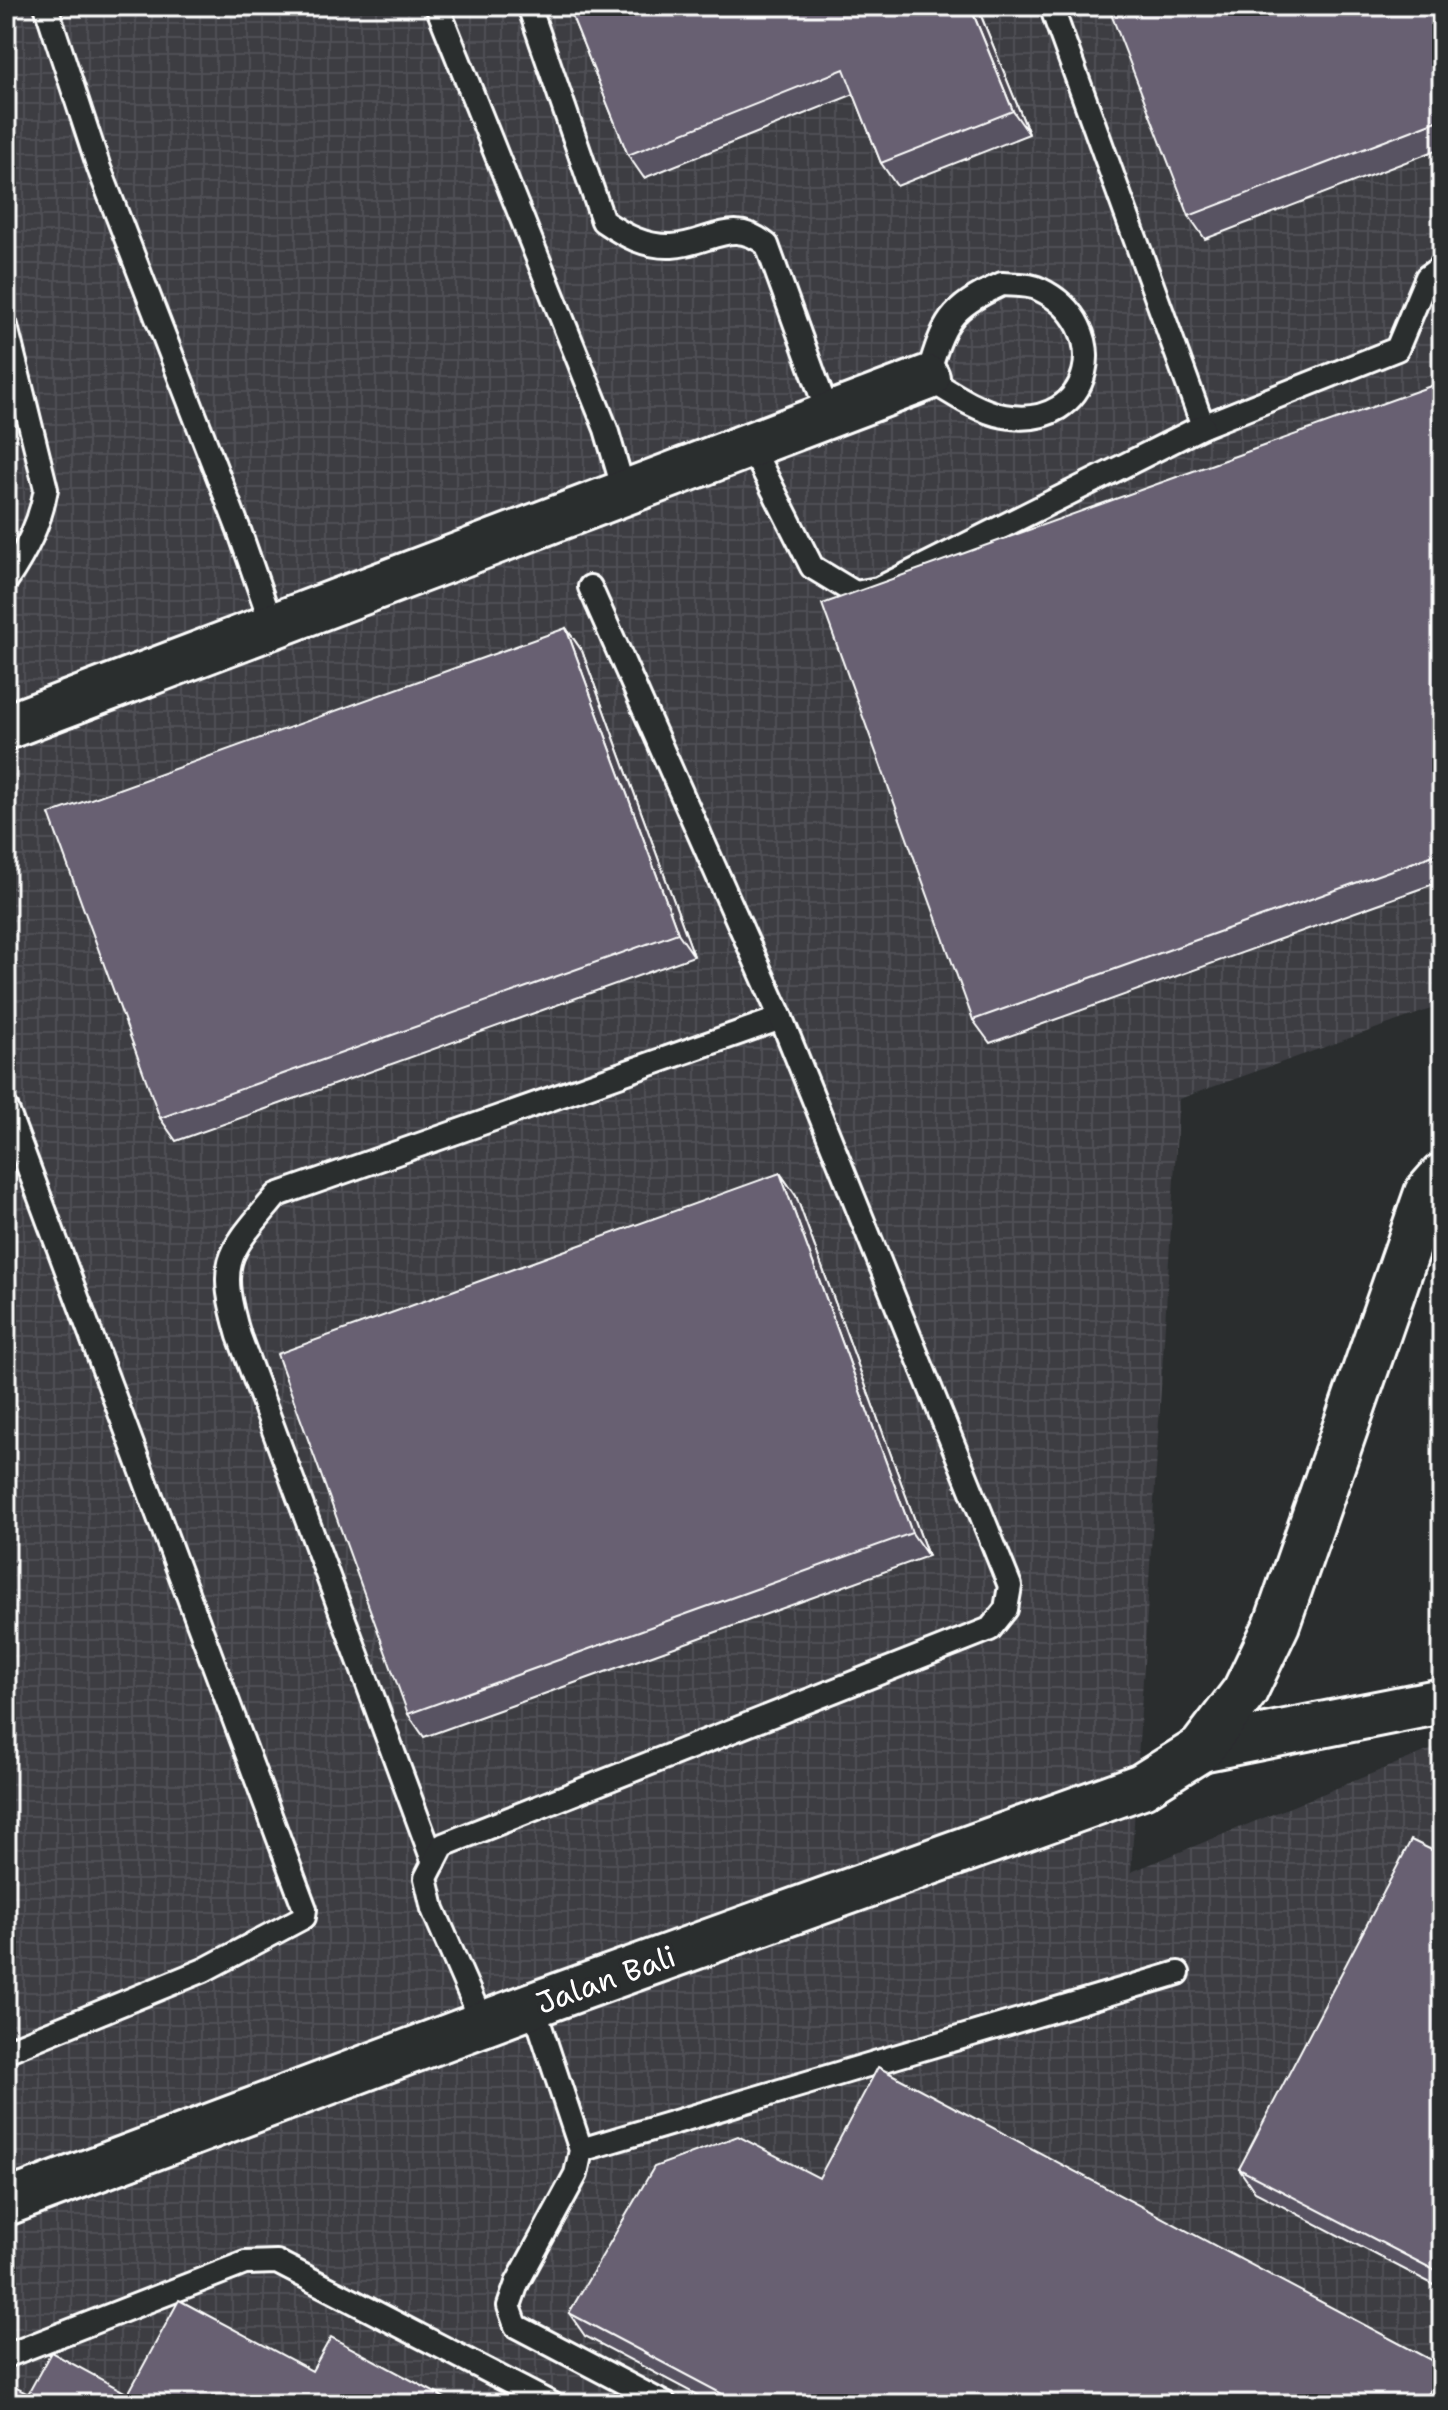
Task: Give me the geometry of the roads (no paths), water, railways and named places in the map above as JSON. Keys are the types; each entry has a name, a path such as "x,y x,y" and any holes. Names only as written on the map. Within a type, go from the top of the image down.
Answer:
{"street":[{"path":"6,727 927,378"},
{"path":"1201,1749 1245,1691 1277,1624 1427,1193 1442,1176"},
{"path":"1201,1749 1442,1701"},
{"name":"Jalan Bali","path":"6,2203 533,2005 1142,1786 1201,1749"}],"lane":[{"path":"46,6 99,168 239,530 272,625"},
{"path":"437,6 606,429 624,491"},
{"path":"529,6 603,221 633,241 673,246 735,230 754,234 767,245 828,414"},
{"path":"1051,6 1203,426"},
{"path":"750,444 812,567 855,593 878,589 1203,426 1397,349 1427,277 1442,266"},
{"path":"1002,284 1037,288 1059,302 1079,325 1087,343 1087,363 1078,392 1058,410 1033,416 1004,416 966,401 927,378 937,342 949,320 966,301 1002,284"},
{"path":"6,326 46,489 42,514 25,553 6,581"},
{"path":"483,2024 433,1909 426,1878 443,1845 990,1629 1006,1609 1010,1586 781,1018 590,587"},
{"path":"434,1863 239,1336 226,1290 228,1263 242,1236 277,1195 781,1018"},
{"path":"6,1107 305,1909 304,1917 204,1970 6,2051"},
{"path":"581,2150 1178,1973"},
{"path":"533,2005 581,2150 576,2174 517,2283 509,2306 516,2326 665,2404"},
{"path":"6,2356 245,2263 264,2260 277,2262 552,2404"}]}
